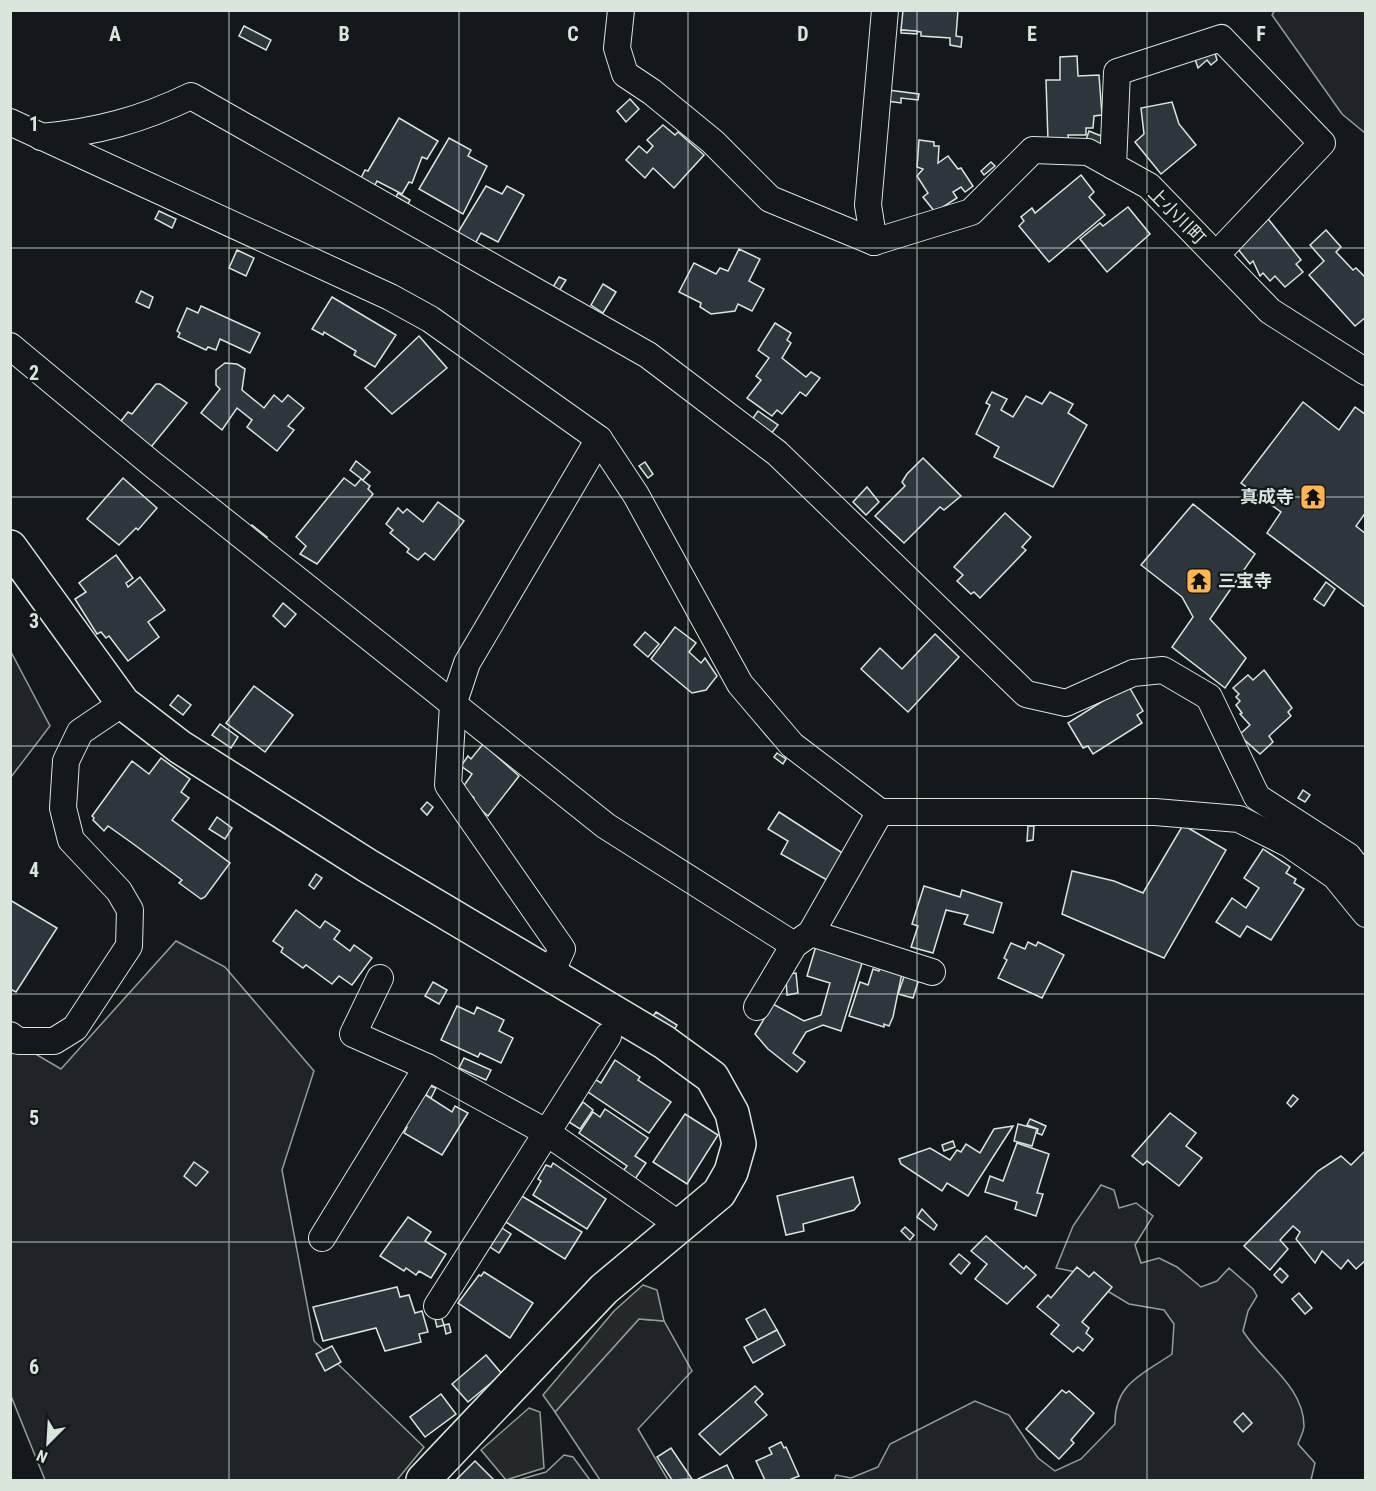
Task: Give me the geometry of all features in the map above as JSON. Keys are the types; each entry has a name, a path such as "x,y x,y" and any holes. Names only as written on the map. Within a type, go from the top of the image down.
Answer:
{"street":[{"path":"621,10 617,48 625,74 652,92 713,142 770,199 874,242"},
{"path":"874,242 868,205 885,10"},
{"path":"1113,166 1117,72 1221,38 1322,143 1216,255"},
{"path":"41,137 77,134 147,117 191,96 648,355 777,453 1026,694 1066,703 1133,674 1163,670 1209,697 1257,797 1348,856 1365,879"},
{"path":"10,122 390,297 430,319 599,439 636,495 740,684 792,745 880,812 1155,812 1239,819 1289,844 1335,876 1365,914"},
{"name":"上小川町","path":"874,242 971,212 1033,150 1088,152 1149,186 1270,311 1365,372"},
{"path":"10,346 152,464 606,826 803,939 932,972"},
{"path":"551,973 562,949 448,785 453,705 467,663 599,439"},
{"path":"10,547 123,703 180,747 244,789 368,866 664,1042 712,1077 732,1113 739,1144 731,1172 719,1193 604,1289 423,1480"},
{"path":"10,1035 18,1041 54,1041 75,1028 129,946 129,909 118,891 71,840 63,808 66,761 80,732 123,703"},
{"path":"757,1007 803,939 880,812"},
{"path":"380,978 353,1034 427,1067 546,1132 681,1226"},
{"path":"437,1306 608,1036"},
{"path":"322,1238 427,1067"}],"shaded area":[{"path":"1275,10 1365,11 1365,133 1342,114 1272,15"},
{"path":"10,650 50,726 11,777 10,777"},
{"path":"176,941 225,967 314,1071 282,1170 314,1341 424,1447 397,1480 45,1480 11,1396 10,1039 61,1069"},
{"path":"1101,1185 1114,1190 1119,1208 1136,1203 1153,1216 1135,1245 1141,1263 1159,1258 1177,1267 1201,1287 1217,1281 1229,1268 1253,1289 1257,1296 1248,1311 1243,1331 1281,1375 1297,1399 1304,1426 1298,1444 1315,1463 1311,1480 834,1480 836,1475 851,1478 878,1467 890,1444 975,1401 1009,1415 1038,1458 1055,1471 1081,1459 1115,1424 1116,1410 1125,1389 1142,1374 1172,1354 1174,1324 1164,1310 1129,1304 1076,1272 1056,1268 1073,1226"},
{"path":"643,1285 657,1290 664,1321 639,1319 555,1412 543,1395 614,1311"},
{"path":"639,1319 664,1321 692,1371 638,1429 668,1480 600,1480 555,1412"},
{"path":"529,1408 540,1412 544,1468 506,1480 481,1450"},
{"path":"564,1455 573,1457 590,1480 518,1480 546,1472"}],"building":[{"path":"903,10 958,10 956,36 962,37 961,47 950,45 950,38 921,36 921,32 901,30"},
{"path":"244,26 271,40 266,50 239,36"},
{"path":"798,30 808,32 807,39 797,37"},
{"path":"901,30 917,31 917,34 901,33"},
{"path":"1215,53 1217,60 1211,65 1207,60 1198,68 1195,59"},
{"path":"1077,56 1078,76 1099,75 1102,115 1094,116 1093,128 1086,128 1086,135 1068,135 1069,141 1048,141 1046,80 1060,80 1060,57"},
{"path":"888,90 919,94 918,100 901,98 901,103 887,101"},
{"path":"630,99 639,109 626,122 617,111"},
{"path":"1172,102 1179,124 1196,145 1161,174 1135,142 1144,134 1141,108"},
{"path":"399,118 438,141 427,159 422,157 412,183 409,182 402,194 377,181 374,187 360,180 365,170 368,171"},
{"path":"663,125 675,135 678,132 704,155 674,188 653,168 645,178 626,160 639,146 647,153 653,146 647,140"},
{"path":"1089,131 1106,138 1102,147 1086,140"},
{"path":"449,138 471,150 468,156 487,166 463,214 419,189"},
{"path":"919,140 934,142 934,146 939,146 938,163 948,156 958,169 961,168 973,186 965,192 961,187 953,192 957,198 935,212 923,197 928,193 917,176 923,169 917,167"},
{"path":"991,162 995,166 984,175 981,171"},
{"path":"1081,175 1094,192 1089,197 1105,215 1049,262 1019,226 1024,221 1021,217 1032,208 1035,213"},
{"path":"486,186 502,194 507,186 524,195 498,242 481,233 475,244 457,234"},
{"path":"398,193 410,200 408,204 396,197"},
{"path":"1128,207 1150,234 1107,272 1080,239 1100,223 1103,226"},
{"path":"159,211 176,219 172,228 155,219"},
{"path":"1265,215 1301,260 1296,264 1303,272 1285,287 1275,276 1270,281 1263,273 1260,276 1253,261 1250,264 1233,243"},
{"path":"1326,230 1341,247 1336,252 1353,270 1356,268 1366,278 1366,317 1355,326 1309,275 1324,261 1310,245"},
{"path":"739,249 760,259 749,281 764,289 752,311 738,304 735,311 711,314 700,307 701,303 679,292 694,263 716,274 720,268 728,271"},
{"path":"237,250 254,258 246,276 229,268"},
{"path":"559,277 566,280 559,291 553,287"},
{"path":"603,284 616,292 603,313 591,305"},
{"path":"141,291 153,297 149,308 136,302"},
{"path":"332,297 396,335 375,367 354,355 356,351 324,332 323,335 312,329"},
{"path":"201,306 260,333 250,353 220,339 216,350 208,347 206,350 178,337 180,333 177,331 187,308 198,313"},
{"path":"775,323 791,333 787,340 791,343 782,358 806,377 811,372 820,378 806,396 800,392 782,414 777,410 772,416 747,398 761,380 756,376 769,358 758,350"},
{"path":"419,336 447,368 392,414 365,388"},
{"path":"225,363 237,364 245,369 242,390 264,408 274,395 282,402 288,395 304,408 288,426 294,430 277,451 247,427 252,420 237,408 222,430 201,413 220,389 216,385 216,370"},
{"path":"156,384 160,384 187,403 151,447 117,426 128,412 132,414"},
{"path":"992,392 1007,399 1001,410 1013,417 1026,396 1042,404 1050,392 1073,404 1068,413 1087,425 1053,487 994,457 999,447 976,434 990,405 986,403"},
{"name":"真成寺","path":"1303,402 1339,430 1355,407 1366,415 1366,512 1356,526 1366,534 1365,607 1267,533 1281,512 1241,483"},
{"path":"758,411 778,425 770,435 751,421"},
{"path":"923,458 961,496 944,510 940,507 904,543 875,516 905,486 902,482 907,474"},
{"path":"356,461 370,472 363,480 350,470"},
{"path":"645,462 653,474 648,478 639,466"},
{"path":"123,478 157,508 138,530 136,528 119,545 87,519"},
{"path":"344,478 355,486 361,479 370,486 368,489 373,494 317,564 300,554 306,546 296,537"},
{"path":"867,487 879,502 866,515 853,502"},
{"path":"438,502 464,521 434,560 425,553 418,560 407,552 409,549 390,533 393,530 386,524 398,508 403,513 407,509 423,522"},
{"name":"三宝寺","path":"1193,504 1255,554 1210,619 1246,658 1225,688 1172,647 1193,617 1182,597 1141,565"},
{"path":"1005,513 1031,537 1022,547 1026,550 980,598 974,592 971,594 957,581 963,575 954,567"},
{"path":"252,525 267,537 262,543 248,531"},
{"path":"116,555 133,578 126,583 128,587 140,577 165,610 148,622 159,637 128,661 109,636 106,638 101,632 97,634 75,599 86,592 79,583"},
{"path":"1326,582 1335,589 1324,606 1314,599"},
{"path":"283,603 296,614 285,627 273,616"},
{"path":"675,627 696,643 689,652 701,663 705,658 717,676 706,690 692,693 651,659"},
{"path":"645,632 659,644 648,657 634,645"},
{"path":"935,634 959,657 908,712 861,669 880,648 902,669"},
{"path":"1264,670 1292,708 1288,712 1291,716 1269,736 1273,742 1260,754 1239,735 1250,725 1240,714 1242,713 1236,705 1240,701 1236,697 1239,694 1233,688 1248,675 1253,680"},
{"path":"1128,685 1143,711 1137,715 1142,723 1093,754 1088,746 1083,748 1068,723"},
{"path":"254,686 293,715 265,752 226,723"},
{"path":"178,695 191,705 183,715 170,705"},
{"path":"220,724 238,737 231,748 212,735"},
{"path":"483,744 519,776 488,816 472,802 474,798 463,787 472,774 461,766 468,756 471,759"},
{"path":"777,753 786,759 783,764 774,757"},
{"path":"161,758 190,779 181,792 189,798 172,820 230,863 205,897 201,899 179,883 182,880 132,843 108,826 104,831 93,820 92,816 132,761 149,774"},
{"path":"1303,790 1310,795 1305,802 1298,798"},
{"path":"427,802 433,807 427,815 421,809"},
{"path":"779,812 844,854 827,880 781,854 788,841 768,829"},
{"path":"217,817 232,828 225,839 209,829"},
{"path":"1183,825 1226,850 1164,958 1062,914 1072,871 1114,881 1143,893"},
{"path":"1028,826 1034,826 1033,840 1027,841"},
{"path":"1263,849 1290,867 1286,873 1296,879 1294,883 1304,889 1271,940 1247,926 1240,937 1216,922 1232,898 1246,908 1259,888 1244,878"},
{"path":"316,874 322,878 314,889 309,885"},
{"path":"924,886 960,897 962,890 1002,903 993,933 964,924 968,915 946,910 933,953 911,947 918,926 912,924"},
{"path":"10,900 57,928 16,992 10,989"},
{"path":"296,910 320,928 325,921 340,931 334,939 350,951 354,945 372,958 352,985 339,976 332,984 306,965 303,968 281,952 283,948 273,941"},
{"path":"1028,942 1036,946 1038,942 1064,955 1042,998 998,978 1007,960 1004,958 1011,943 1025,949"},
{"path":"816,946 863,960 841,1031 823,1025 806,1032 793,1053 805,1062 797,1072 768,1049 755,1034 773,1004 804,1021 821,1015 830,983 807,976"},
{"path":"881,964 902,973 893,1017 889,1026 884,1024 884,1027 849,1016 860,982 868,985 873,969 879,971"},
{"path":"906,971 920,976 913,998 898,994"},
{"path":"796,973 798,993 787,995 786,978 788,974"},
{"path":"433,982 447,990 439,1004 425,996"},
{"path":"457,1006 474,1014 477,1007 504,1020 499,1031 513,1038 501,1063 480,1053 478,1057 441,1040"},
{"path":"656,1012 677,1025 673,1032 651,1019"},
{"path":"464,1058 491,1070 486,1080 459,1068"},
{"path":"615,1060 640,1077 638,1080 671,1102 649,1133 585,1090 593,1078 601,1083"},
{"path":"430,1086 436,1088 431,1098 426,1095"},
{"path":"421,1092 452,1112 455,1106 468,1113 442,1155 404,1133 407,1127 402,1124"},
{"path":"1293,1095 1298,1099 1291,1107 1287,1103"},
{"path":"583,1102 593,1110 580,1129 569,1122"},
{"path":"605,1109 648,1138 635,1156 646,1163 635,1179 623,1171 627,1166 579,1133 593,1112 600,1117"},
{"path":"1170,1113 1196,1133 1186,1146 1202,1158 1179,1186 1147,1161 1143,1165 1132,1156"},
{"path":"685,1114 718,1135 687,1184 653,1162"},
{"path":"1030,1119 1046,1126 1042,1135 1037,1133 1038,1129 1027,1125"},
{"path":"1018,1124 1037,1129 1032,1146 1014,1141"},
{"path":"1013,1126 968,1196 947,1183 942,1191 901,1164 899,1159 930,1148 950,1160 957,1150 961,1152 966,1144 980,1153 994,1129"},
{"path":"953,1141 955,1147 944,1151 942,1145"},
{"path":"1017,1143 1049,1154 1037,1193 1043,1194 1036,1216 1015,1209 1017,1202 985,1192 990,1176 1003,1181"},
{"path":"1366,1150 1366,1260 1356,1269 1348,1260 1341,1269 1322,1251 1315,1263 1296,1239 1300,1232 1293,1226 1280,1240 1288,1249 1270,1270 1244,1246 1318,1171 1341,1156 1351,1165"},
{"path":"194,1162 208,1172 196,1186 184,1176"},
{"path":"553,1163 606,1199 587,1229 533,1195 546,1165 551,1167"},
{"path":"853,1177 860,1203 854,1210 803,1224 804,1231 786,1235 777,1196"},
{"path":"520,1195 582,1232 565,1259 504,1221"},
{"path":"922,1209 937,1225 934,1230 917,1217"},
{"path":"408,1217 431,1232 425,1241 446,1254 431,1278 419,1271 416,1275 406,1268 404,1271 380,1256"},
{"path":"905,1227 914,1235 910,1240 901,1231"},
{"path":"502,1228 511,1234 499,1253 490,1247"},
{"path":"986,1236 1024,1269 1026,1266 1036,1275 1007,1304 975,1279 987,1264 971,1251"},
{"path":"959,1254 970,1263 961,1274 950,1264"},
{"path":"1077,1267 1089,1277 1094,1272 1112,1287 1082,1322 1089,1328 1086,1333 1093,1339 1083,1351 1078,1347 1073,1352 1051,1334 1059,1325 1037,1307 1048,1295 1051,1298"},
{"path":"1280,1268 1288,1276 1282,1283 1274,1275"},
{"path":"484,1272 533,1303 510,1338 458,1303 479,1275 481,1276"},
{"path":"397,1287 400,1297 409,1295 415,1313 422,1311 428,1332 419,1334 421,1342 385,1351 376,1328 323,1341 313,1307"},
{"path":"1299,1293 1312,1308 1305,1314 1292,1299"},
{"path":"765,1309 777,1330 758,1340 746,1319"},
{"path":"440,1313 444,1325 437,1327 434,1315"},
{"path":"449,1324 451,1332 446,1334 444,1325"},
{"path":"777,1330 785,1345 753,1363 744,1347"},
{"path":"332,1346 341,1362 325,1371 316,1354"},
{"path":"486,1355 502,1374 468,1402 452,1384"},
{"path":"755,1386 763,1394 755,1402 767,1415 720,1455 699,1434"},
{"path":"1062,1390 1066,1393 1069,1391 1094,1413 1071,1440 1074,1443 1059,1459 1026,1429"},
{"path":"441,1394 456,1414 425,1437 410,1417"},
{"path":"1243,1413 1252,1423 1243,1432 1234,1422"},
{"path":"781,1442 784,1448 786,1447 799,1476 789,1480 765,1480 756,1461 772,1454 769,1448"},
{"path":"671,1448 692,1479 672,1480 657,1457"},
{"path":"475,1461 494,1480 456,1480"},
{"path":"727,1465 734,1480 698,1480 698,1479"}],"place":[{"name":"真成寺","path":"1313,497"},
{"name":"三宝寺","path":"1199,581"}]}
